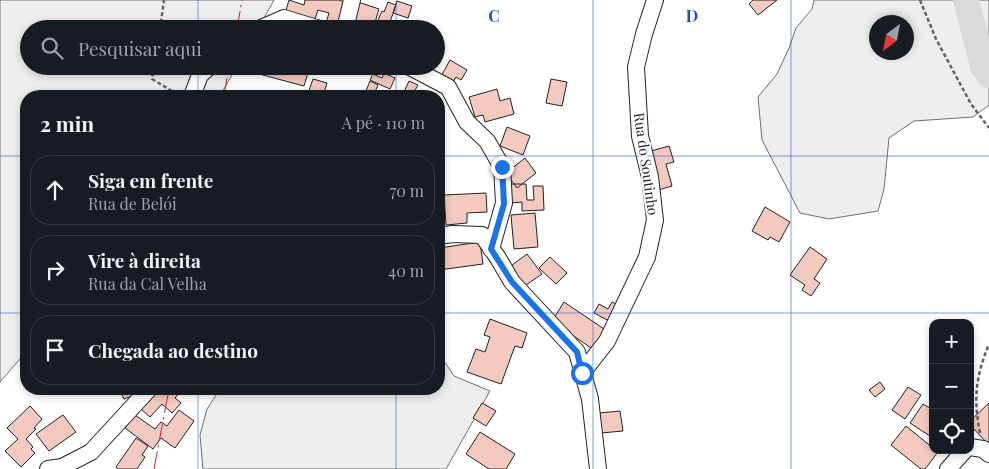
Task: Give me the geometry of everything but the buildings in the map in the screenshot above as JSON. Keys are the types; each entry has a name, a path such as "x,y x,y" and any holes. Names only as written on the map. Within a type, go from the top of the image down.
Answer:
{"street":[{"path":"347,20 352,0"},
{"name":"Rua do Soutinho","path":"582,373 607,341 647,257 655,220 650,177 640,136 636,67 644,34 656,0"},
{"path":"194,90 200,75"},
{"path":"424,75 448,88 467,122 487,141 502,167 504,204 491,249"},
{"path":"445,235 482,235 512,282 577,352 590,399 598,469"},
{"path":"48,469 62,467 91,452 143,395"},
{"path":"948,469 961,454"}],"path":[{"path":"161,20 164,0"},
{"path":"920,0 936,39 972,104 989,128"},
{"path":"153,75 152,79 170,90"},
{"path":"981,450 976,393 979,368 989,344"}],"shaded area":[{"path":"0,0 274,0 263,20 20,20 20,75 232,75 223,90 20,90 20,359 0,382"},
{"path":"814,0 989,0 989,105 973,117 914,121 889,138 884,189 878,211 829,219 800,213 762,140 758,97 777,74 796,28 812,9"},
{"path":"445,362 454,376 490,391 446,469 203,469 200,435 207,409 216,395 445,395"}],"waterway":[{"path":"966,0 983,66 989,75"}],"power":[{"path":"239,20 242,0"},
{"path":"225,90 228,75"},
{"path":"154,469 168,395"}],"route":[{"path":"502,167 504,204 491,249 512,282 577,352 582,373"}]}
